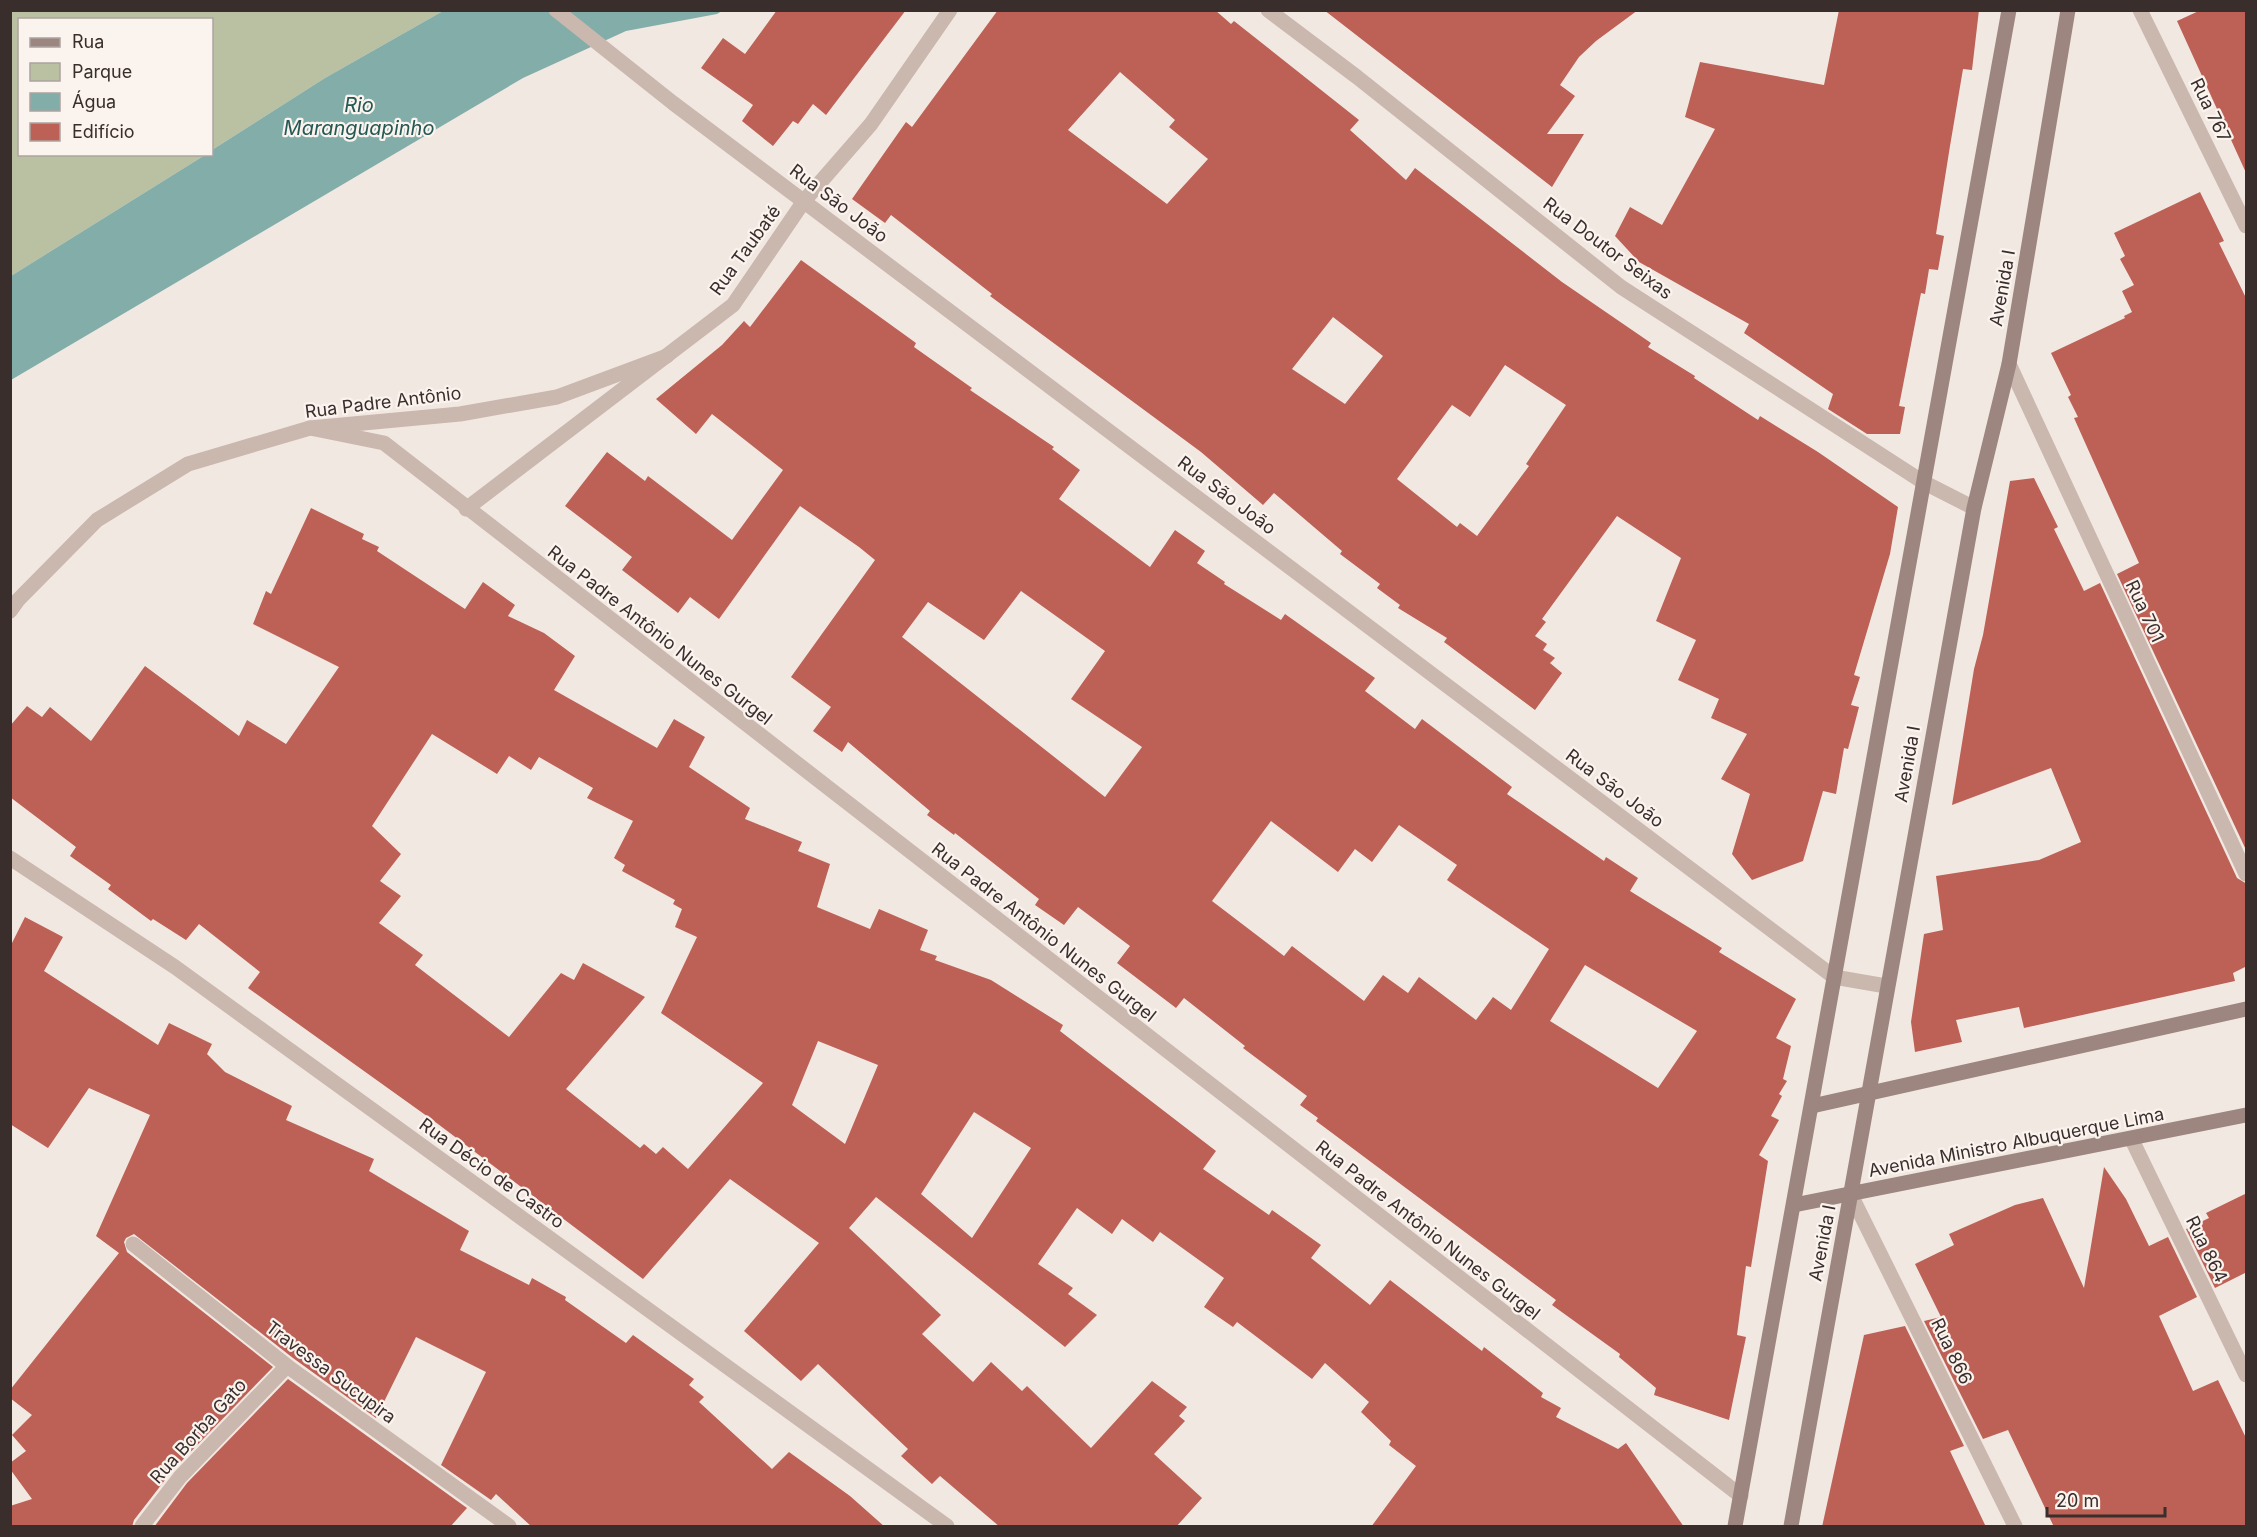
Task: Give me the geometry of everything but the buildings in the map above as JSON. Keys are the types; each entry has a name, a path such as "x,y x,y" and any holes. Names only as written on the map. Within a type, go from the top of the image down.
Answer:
{"street":[{"name":"Rua São João","path":"555,10 673,103 1834,977 1886,986"},
{"name":"Rua Taubaté","path":"466,509 733,305 804,201 871,124 950,10"},
{"name":"Rua Doutor Seixas","path":"1268,10 1357,77 1621,287 1923,483 1974,508"},
{"name":"Avenida I","path":"1735,1527 2009,10"},
{"name":"Avenida I","path":"1791,1527 1886,986 1974,508 2009,364 2068,10"},
{"name":"Rua 767","path":"2140,10 2247,226"},
{"name":"Rua Padre Antônio","path":"10,611 18,600 97,520 188,464 310,428 460,414 557,397 667,356"},
{"name":"Rua 701","path":"2009,364 2247,874"},
{"name":"Rua Padre Antônio Nunes Gurgel","path":"310,428 384,443 466,509 1741,1496"},
{"name":"Rua Décio de Castro","path":"10,858 175,967 947,1527"},
{"path":"1812,1106 2247,1009"},
{"name":"Avenida Ministro Albuquerque Lima","path":"1794,1206 2132,1140 2247,1115"},
{"name":"Rua 864","path":"2132,1140 2247,1375"},
{"name":"Rua 866","path":"1851,1195 2015,1527"},
{"name":"Travessa Sucupira","path":"133,1244 287,1366 509,1527"},
{"name":"Rua Borba Gato","path":"141,1527 180,1477 287,1366"}],"green space":[{"path":"11,11 443,11 325,78 213,149 213,18 18,18 18,156 203,156 11,276"}],"water":[{"name":"Rio Maranguapinho","path":"443,11 722,11 717,14 626,31 523,78 11,380 11,276 203,156 213,156 213,149 325,78"}]}
